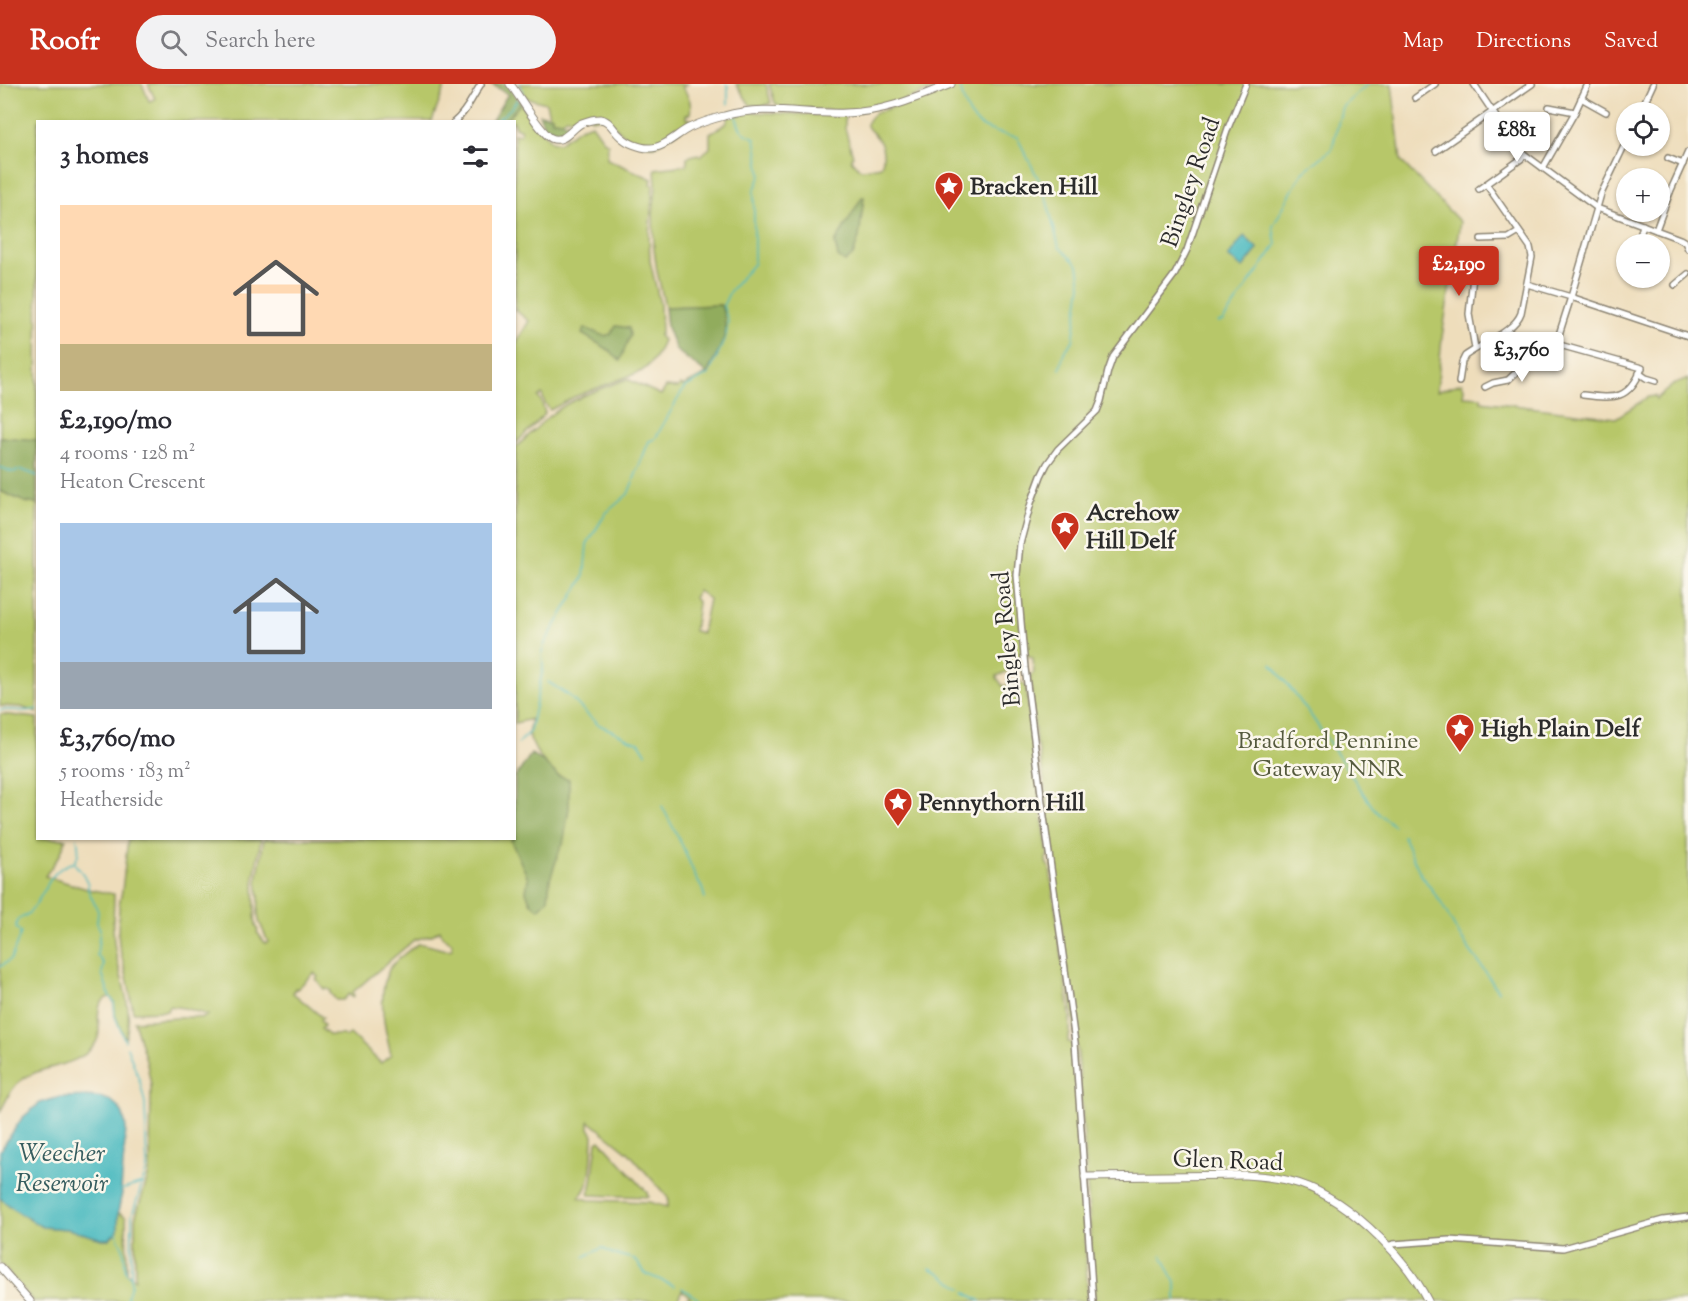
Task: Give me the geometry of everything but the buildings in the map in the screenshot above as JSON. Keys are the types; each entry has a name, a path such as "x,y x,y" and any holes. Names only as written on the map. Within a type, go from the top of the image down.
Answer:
{"street":[{"path":"457,120 481,84"},
{"path":"510,84 521,102 553,139 562,139 581,123 603,119 609,122 626,140 650,148 657,147 708,120 748,110 776,109 845,113 874,111 906,102 951,84"},
{"name":"Bingley Road","path":"1093,1301 1076,1042 1028,692 1018,598 1018,554 1033,496 1047,464 1058,449 1097,411 1113,357 1175,274 1184,256 1225,136 1246,84"},
{"path":"1415,98 1435,84"},
{"path":"1474,84 1517,148 1524,154 1597,208 1680,238 1688,249"},
{"path":"1436,151 1532,84"},
{"path":"1543,168 1588,84"},
{"path":"1645,102 1653,84"},
{"path":"1581,98 1606,112"},
{"path":"1549,106 1575,112"},
{"path":"1670,192 1688,152"},
{"path":"1479,189 1521,159 1524,154"},
{"path":"1485,387 1508,380 1526,363 1541,362 1552,354 1601,194 1619,156"},
{"path":"1668,158 1683,164"},
{"path":"1459,382 1464,356 1518,321 1532,253 1486,184"},
{"path":"1656,230 1659,222"},
{"path":"1641,234 1643,225"},
{"path":"1481,239 1509,238 1519,232"},
{"path":"1675,285 1688,274"},
{"path":"1475,348 1469,314 1473,276 1487,277"},
{"path":"1527,284 1688,336"},
{"path":"1556,344 1641,370 1646,378 1656,381"},
{"path":"1583,395 1605,397 1621,394 1632,387 1641,370"},
{"name":"Glen Road","path":"1084,1177 1244,1175 1292,1181 1330,1198 1363,1221 1421,1287 1428,1301"},
{"path":"1387,1246 1449,1240 1563,1248 1663,1220 1688,1217"},
{"path":"0,1267 30,1301"}],"green space":[{"path":"0,84 142,84 149,101 155,99 148,84 446,84 432,120 36,120 36,441 0,437"},
{"path":"491,84 506,84 521,103 508,120 492,120 508,94"},
{"path":"519,84 687,84 682,87 690,103 690,114 686,115 686,119 691,119 690,124 654,146 646,145 627,137 607,117 591,119 591,112 572,118 566,117 563,121 552,120 546,103 527,98"},
{"path":"736,84 766,84 771,103 764,106 750,105"},
{"path":"769,84 947,84 891,105 853,112 780,107 775,103"},
{"name":"Bradford Pennine Gateway NNR","path":"956,84 1392,84 1401,161 1460,222 1442,337 1437,391 1462,383 1463,396 1482,397 1481,401 1616,418 1648,397 1655,396 1656,399 1673,385 1688,379 1688,1301 1095,1301 1078,1053 1051,849 1046,792 1036,744 1030,677 1034,672 1033,658 1026,655 1020,666 997,678 1003,686 1020,682 1026,686 1034,763 1048,854 1046,861 1050,868 1070,1016 1068,1042 1072,1043 1075,1055 1088,1301 681,1301 690,1297 682,1290 677,1301 33,1301 0,1263 0,1198 42,1227 68,1229 102,1239 109,1239 117,1232 118,1212 126,1217 127,1273 135,1279 135,1218 150,1168 151,1085 134,1021 203,1018 208,1015 169,1006 167,1011 133,1012 118,932 119,905 128,840 261,840 254,878 255,916 257,932 265,943 268,942 259,921 257,880 264,840 516,840 516,835 555,777 569,779 558,776 536,751 528,734 531,719 516,723 516,447 553,413 579,398 627,379 661,395 666,387 678,388 680,385 683,386 707,374 718,355 720,305 665,307 654,249 655,169 687,165 687,157 698,154 700,156 710,148 710,133 726,124 729,117 750,112 845,116 845,128 853,156 851,157 852,162 860,169 881,166 882,148 867,123 875,113","holes":["698,591 709,599 702,633 694,631 698,603 694,598","440,930 442,936 452,943 452,949 418,944 397,961 388,972 383,1003 391,1055 381,1063 350,1034 346,1037 329,1035 321,1029 324,1026 320,1020 323,1018 293,993 295,988 297,989 314,973 324,989 331,991 330,993 336,1000 343,1000 349,994 353,998 353,992 414,940","589,1121 629,1153 669,1199 667,1207 649,1202 589,1200 579,1197 587,1185 591,1168 593,1135 589,1128"]},
{"path":"521,103 533,120 532,124 535,124 551,141 559,143 580,128 592,124 608,144 607,159 652,179 650,261 660,304 661,333 659,336 663,340 655,357 642,371 574,397 550,410 542,394 538,397 545,413 516,443 516,343 529,321 516,311 516,134 520,135 521,130 516,128 516,120 507,119"},
{"path":"539,114 552,116 552,120 569,122 567,132 561,136 551,134 544,126"},
{"path":"864,197 859,237 853,255 845,262 838,257 835,243"},
{"path":"721,305 725,334 707,374 676,350 667,327 665,307"},
{"path":"616,326 629,328 630,336 620,361 609,350 582,334 585,328 604,336 611,334"},
{"path":"0,437 36,440 36,504 25,502 0,491"},
{"path":"0,491 25,502 36,504 36,713 21,707 0,706"},
{"path":"0,714 36,718 36,840 66,840 60,855 45,876 87,889 114,894 114,942 125,990 128,1027 125,1039 115,1015 114,1002 110,997 106,998 100,1005 98,1037 91,1049 75,1060 37,1072 20,1081 0,1112"},
{"path":"531,754 544,762 558,776 569,779 569,808 563,845 550,879 548,899 539,909 531,903 526,892 528,878 511,841 516,840 516,776"},
{"path":"600,1140 649,1197 589,1195 597,1142"}],"water":[{"path":"1244,236 1258,249 1243,268 1228,257"},
{"name":"Weecher Reservoir","path":"60,1097 103,1098 118,1107 123,1116 126,1129 118,1230 109,1239 68,1229 42,1227 0,1198 0,1151 22,1118 40,1103"}],"waterway":[{"path":"519,84 523,92 521,95"},
{"path":"726,84 728,104"},
{"path":"960,84 966,108 977,123 985,128 1017,137 1044,190 1059,247 1078,265 1081,285 1073,341 1064,352 1060,369"},
{"path":"1218,322 1223,321 1276,245 1273,226 1298,180 1304,171 1332,149 1342,107 1368,84"},
{"path":"497,120 518,99"},
{"path":"518,744 530,731 543,668 542,652 545,643 584,577 587,544 606,513 628,494 649,441 655,439 684,388 709,374 726,336 728,320 723,306 730,291 754,263 754,191 761,175 755,138 742,130 736,116"},
{"path":"0,467 12,472 22,470 36,475"},
{"path":"1272,664 1380,815"},
{"path":"548,682 568,695 596,723 639,742 646,753"},
{"path":"0,710 36,709"},
{"path":"662,806 705,898"},
{"path":"1382,816 1394,826"},
{"path":"1403,836 1420,873 1487,974"},
{"path":"77,840 78,851 74,863 83,874 98,911 97,923 100,929 97,955 104,964 102,973 114,1002 115,1016 125,1041"},
{"path":"0,967 11,959 21,932 16,928 17,920 28,914 34,907 57,871 72,863"},
{"path":"1488,976 1498,991"},
{"path":"126,1301 131,1285 132,1215 147,1169 145,1103 127,1047"},
{"path":"121,1190 143,1183"},
{"path":"117,1232 123,1248 126,1273 131,1277"},
{"path":"584,1257 602,1248 613,1254 635,1259 646,1274 675,1286"},
{"path":"1162,1255 1176,1285 1176,1301"},
{"path":"930,1268 962,1289"},
{"path":"682,1288 701,1301"},
{"path":"965,1292 981,1301"}],"place":[{"name":"Bracken Hill","path":"949,212"},
{"name":"Acrehow Hill Delf","path":"1065,552"},
{"name":"High Plain Delf","path":"1460,754"},
{"name":"Pennythorn Hill","path":"898,828"}]}
